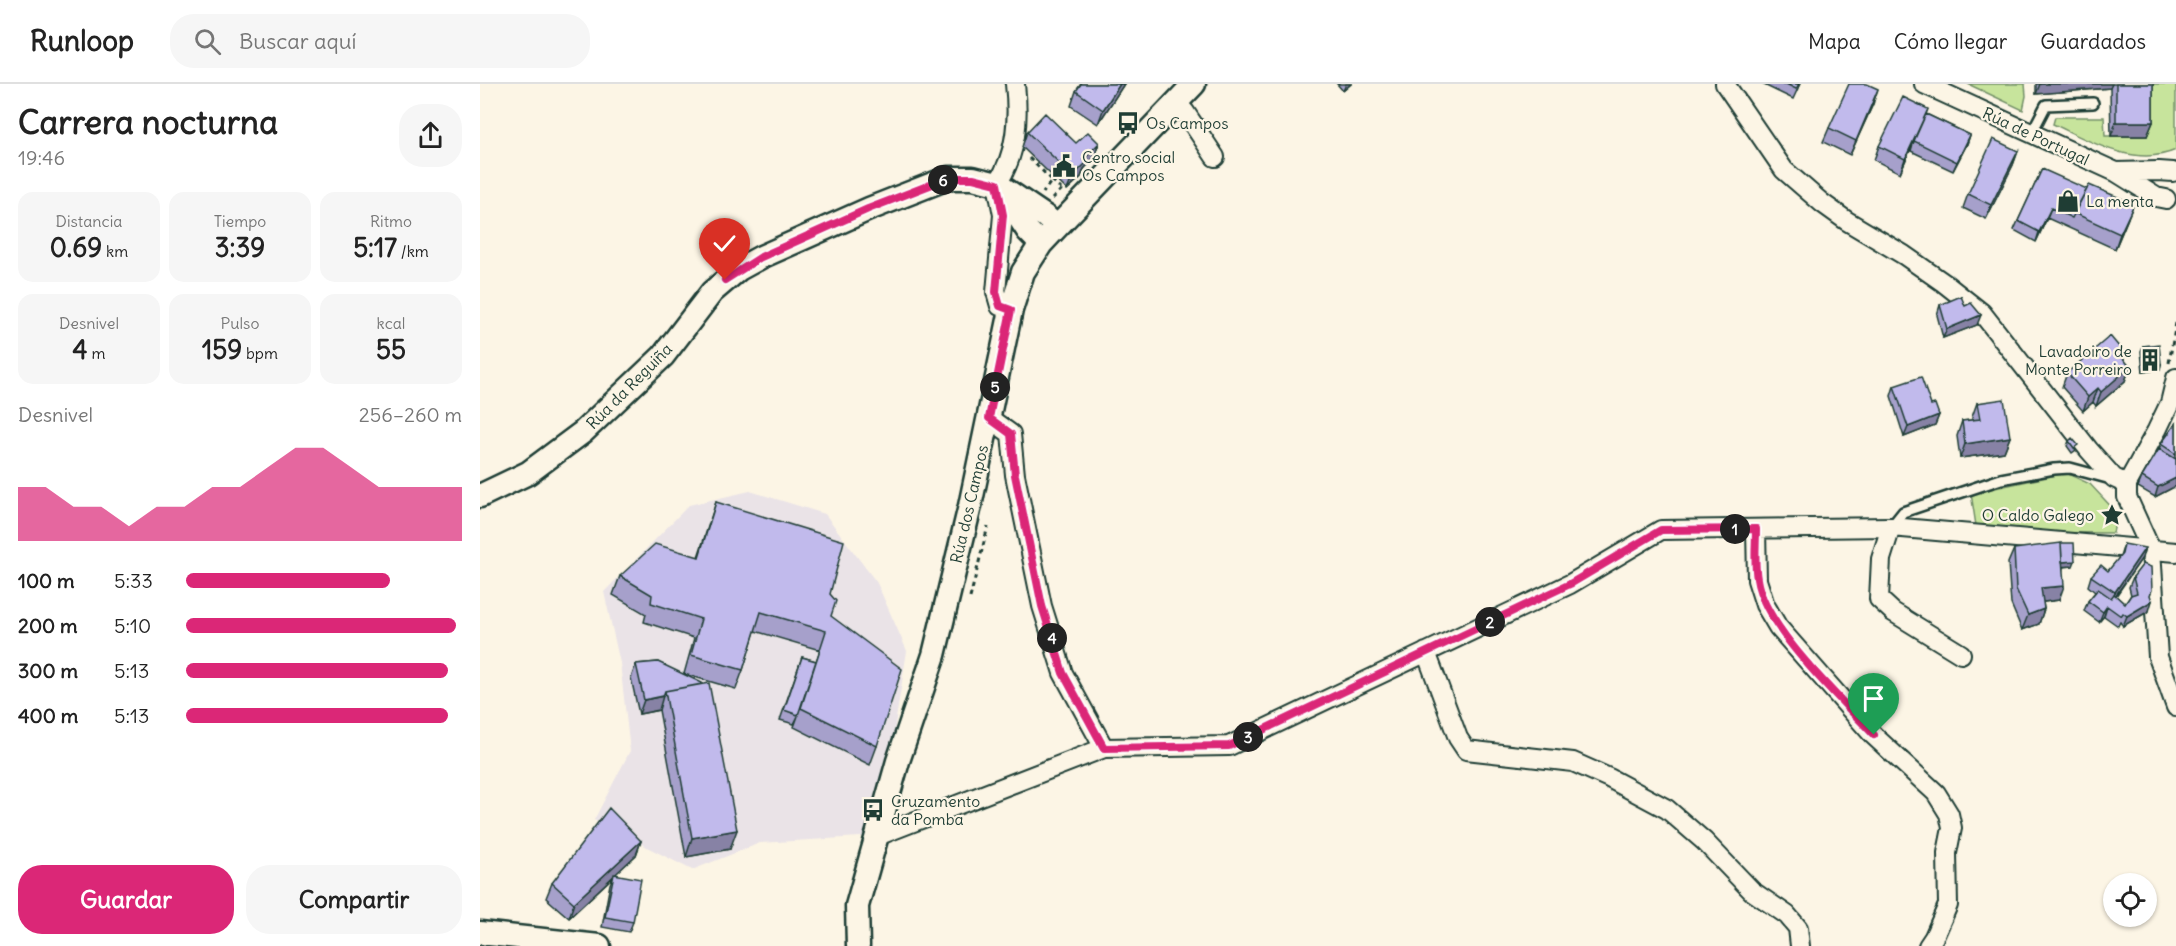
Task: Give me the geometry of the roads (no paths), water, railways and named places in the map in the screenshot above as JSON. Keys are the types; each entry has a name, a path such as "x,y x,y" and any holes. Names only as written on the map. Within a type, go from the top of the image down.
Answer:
{"street":[{"path":"1011,310 1000,306 996,292 1003,215 997,184 1006,170 1013,147 1018,113 1015,84"},
{"name":"Rúa dos Campos","path":"858,946 857,906 898,761 934,655 970,506 1011,310 1023,272 1041,244 1194,84"},
{"path":"1725,84 1784,170 1822,203 1920,266 1982,313 2089,450 2114,478 2127,484"},
{"name":"Rúa de Portugal","path":"1923,84 1950,90 2031,134 2116,172 2171,205"},
{"path":"1176,102 1215,157"},
{"name":"Rúa de Portugal","path":"2116,172 2174,172"},
{"path":"2171,205 2165,183 2174,172"},
{"name":"Rúa da Reguiña","path":"480,496 528,473 584,432 663,356 712,292 739,269 761,257 868,209 948,178 973,178 997,184 1057,227"},
{"path":"997,184 1028,231 1041,244"},
{"path":"2172,372 2170,402 2127,484 2127,497 2151,550 2158,657 2176,706"},
{"path":"989,418 1011,434 1015,475 1042,606 1063,673 1104,748"},
{"path":"877,836 1104,748 1229,746 1570,584 1661,530 1892,527 2176,552"},
{"path":"1892,527 1881,559 1879,599 1893,612 1961,654"},
{"path":"1756,529 1757,580 1765,605 1778,627 1874,735 1936,793 1949,814 1952,828 1947,853 1948,905 1928,946"},
{"path":"1426,652 1458,738 1466,750 1573,762 1667,809 1704,841 1752,891 1787,915 1798,928 1800,946"},
{"path":"480,933 599,946"}],"lane":[{"path":"2031,134 2046,105 2093,103"},
{"path":"1892,527 1903,512 2001,479 2054,469 2070,468 2127,484"}],"place":[{"name":"Os Campos","path":"1128,123"},
{"name":"Centro social Os Campos","path":"1064,166"},
{"name":"La menta","path":"2068,201"},
{"name":"Lavadoiro de Monte Porreiro","path":"2150,360"},
{"name":"O Caldo Galego","path":"2112,515"},
{"name":"Cruzamento da Pomba","path":"873,810"}]}
